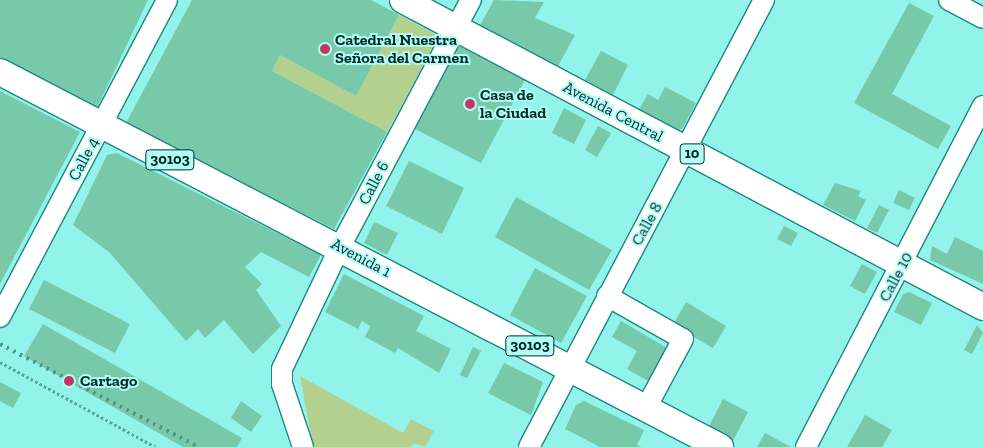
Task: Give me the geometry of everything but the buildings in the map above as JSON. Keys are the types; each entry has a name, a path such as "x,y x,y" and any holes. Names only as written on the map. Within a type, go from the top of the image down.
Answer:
{"main road":[{"name":"Avenida Central","path":"402,0 687,152 983,306"},
{"name":"Avenida 1","path":"0,72 340,246 720,447"}],"street":[{"name":"Calle 4","path":"0,317 166,0"},
{"name":"Calle 6","path":"302,447 282,384 282,369 340,246 471,0"},
{"name":"Calle 8","path":"529,447 607,296 687,152 764,0"},
{"path":"949,0 983,18"},
{"name":"Calle 10","path":"806,447 903,265 983,106"},
{"path":"607,296 683,339 646,408"}],"path":[{"path":"0,362 156,447"}],"green space":[{"path":"399,15 439,36 387,132 272,71 280,55 356,96"},
{"path":"300,376 403,433 411,419 434,431 425,447 413,443 412,447 313,447"}],"railway":[{"path":"0,344 199,447"}],"place":[{"name":"Catedral Nuestra Señora del Carmen","path":"325,49"},
{"name":"Casa de la Ciudad","path":"470,104"},
{"name":"Cartago","path":"69,381"}]}
